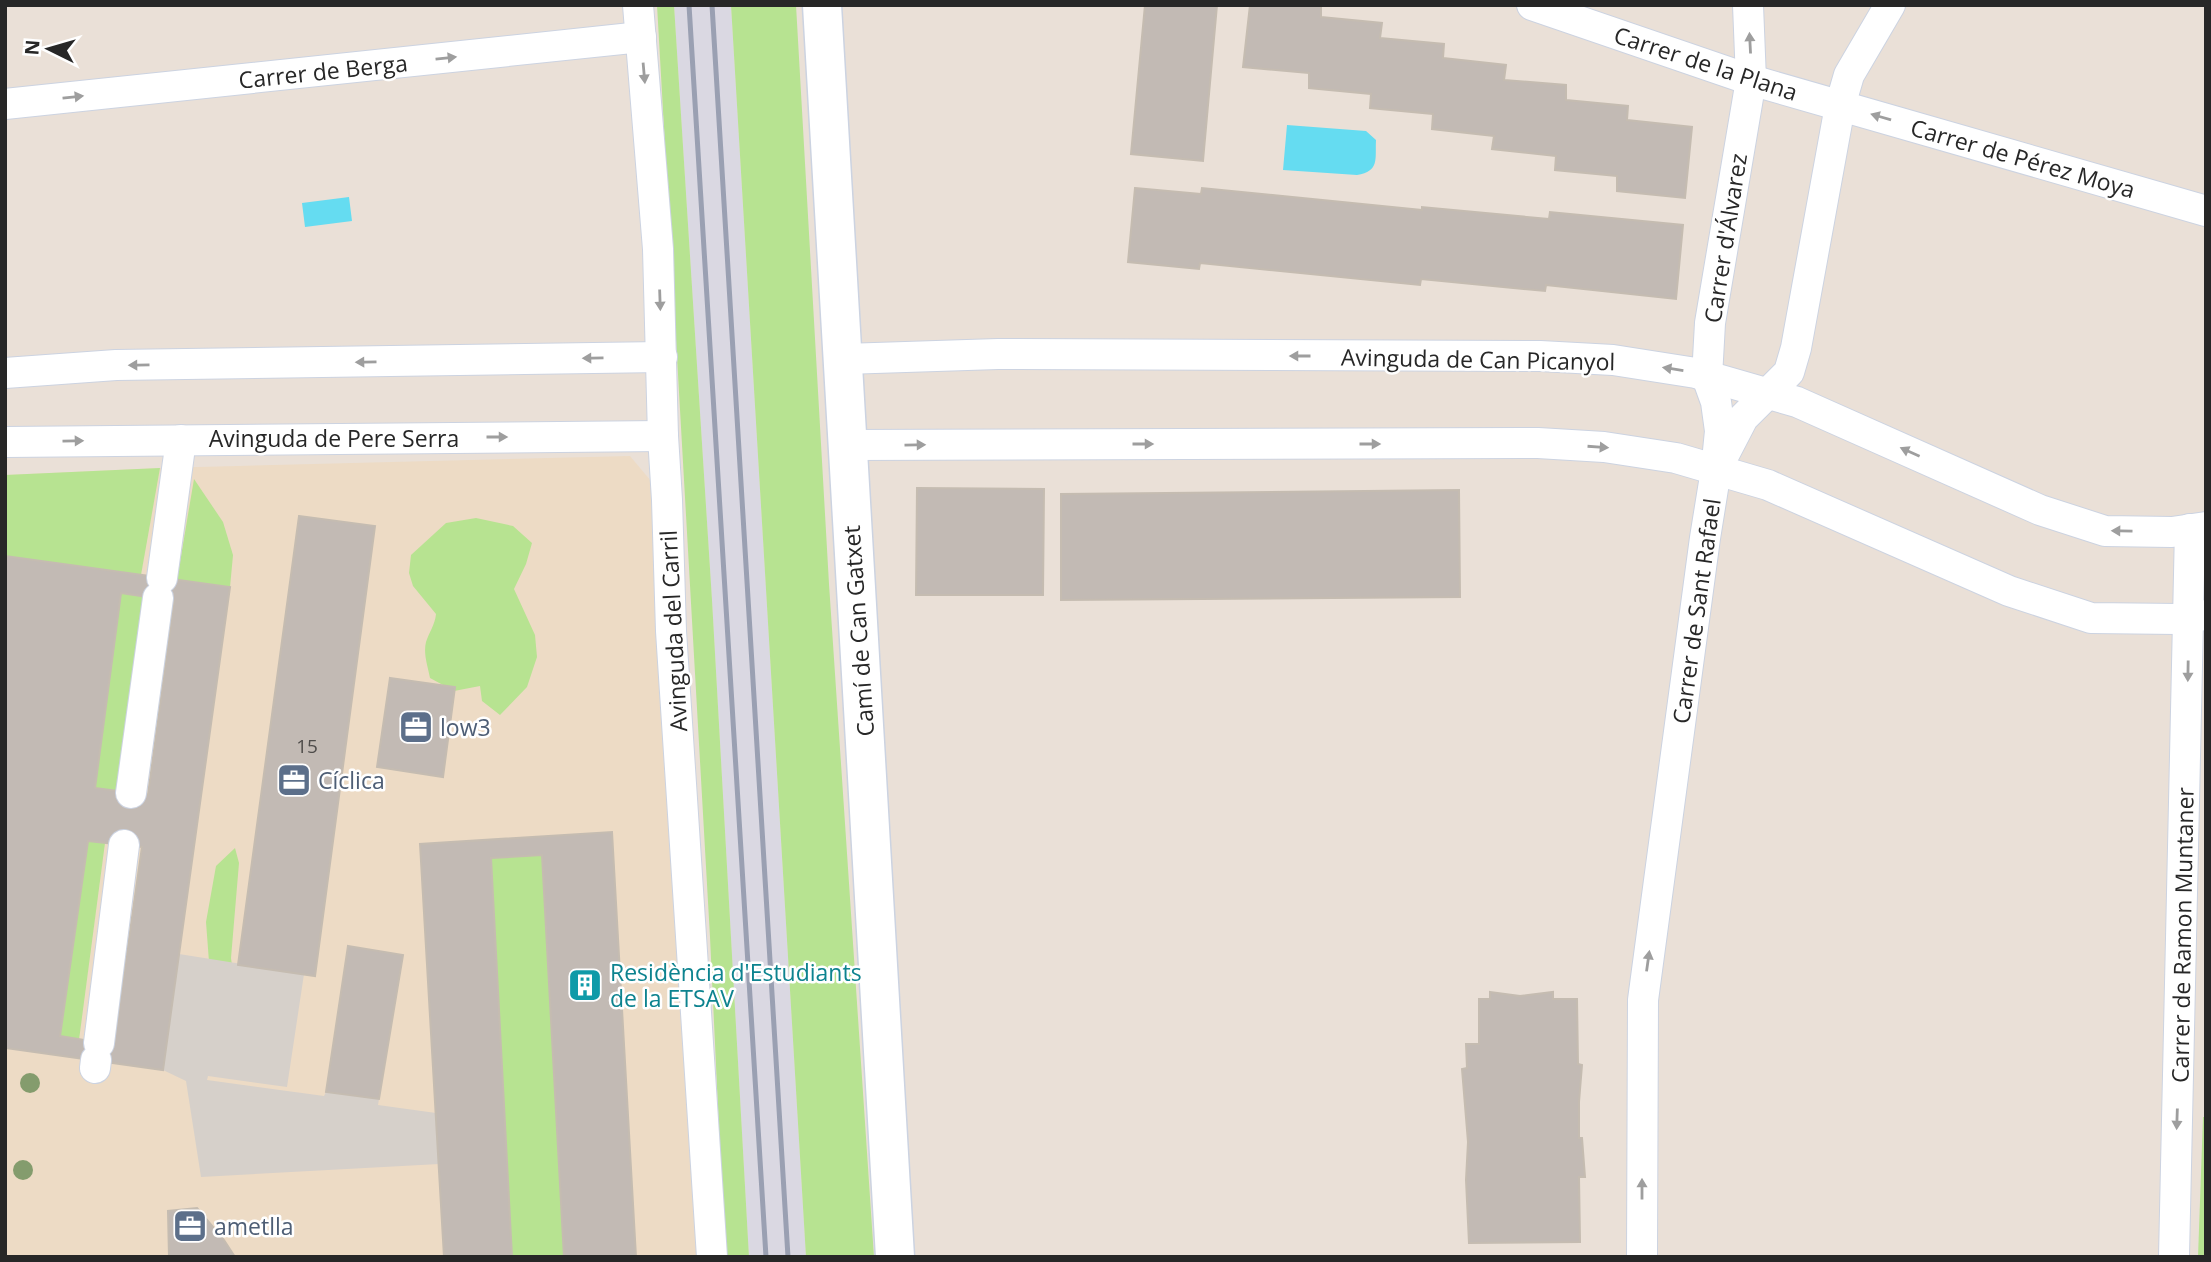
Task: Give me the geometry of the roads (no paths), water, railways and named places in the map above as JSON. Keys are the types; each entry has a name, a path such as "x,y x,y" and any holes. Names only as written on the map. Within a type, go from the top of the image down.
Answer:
{"street":[{"name":"Avinguda del Carril","path":"638,5 658,249 671,631 712,1257"},
{"name":"Camí de Can Gatxet","path":"822,5 895,1257"},
{"name":"Carrer de la Plana","path":"1532,5 1751,80 1840,106"},
{"name":"Carrer d'Álvarez","path":"1716,470 1720,430 1716,402 1707,376 1710,323 1751,80 1748,5"},
{"name":"Carrer de Sant Rafael","path":"1642,1257 1643,1000 1716,470 1742,418 1788,372 1796,348 1840,106 1849,75 1890,5"},
{"name":"Carrer de Berga","path":"5,104 641,37"},
{"name":"Carrer de Pérez Moya","path":"1840,106 2206,211"},
{"name":"Avinguda de Can Picanyol","path":"844,359 998,354 1540,356 1614,360 1707,376 1797,402 2040,510 2105,531 2172,532 2198,528"},
{"path":"5,373 130,365 662,357"},
{"name":"Avinguda de Pere Serra","path":"5,442 663,436"},
{"path":"131,793 181,440"},
{"path":"847,445 1538,443 1604,447 1676,458 1768,485 2009,591 2091,618 2178,619 2198,616"},
{"name":"Carrer de Ramon Muntaner","path":"2174,1257 2192,1082 2198,528"},
{"path":"97,1057 124,845"}],"water":[{"path":"1287,125 1366,131 1376,140 1375,163 1370,171 1357,175 1283,170"},
{"path":"349,197 352,221 305,227 302,203"}],"railway":[{"path":"689,5 766,1257"},
{"path":"712,5 788,1257"}],"place":[{"name":"low3","path":"416,727"},
{"name":"Cíclica","path":"294,780"},
{"name":"Residència d'Estudiants de la ETSAV","path":"585,985"},
{"name":"ametlla","path":"190,1226"}]}
